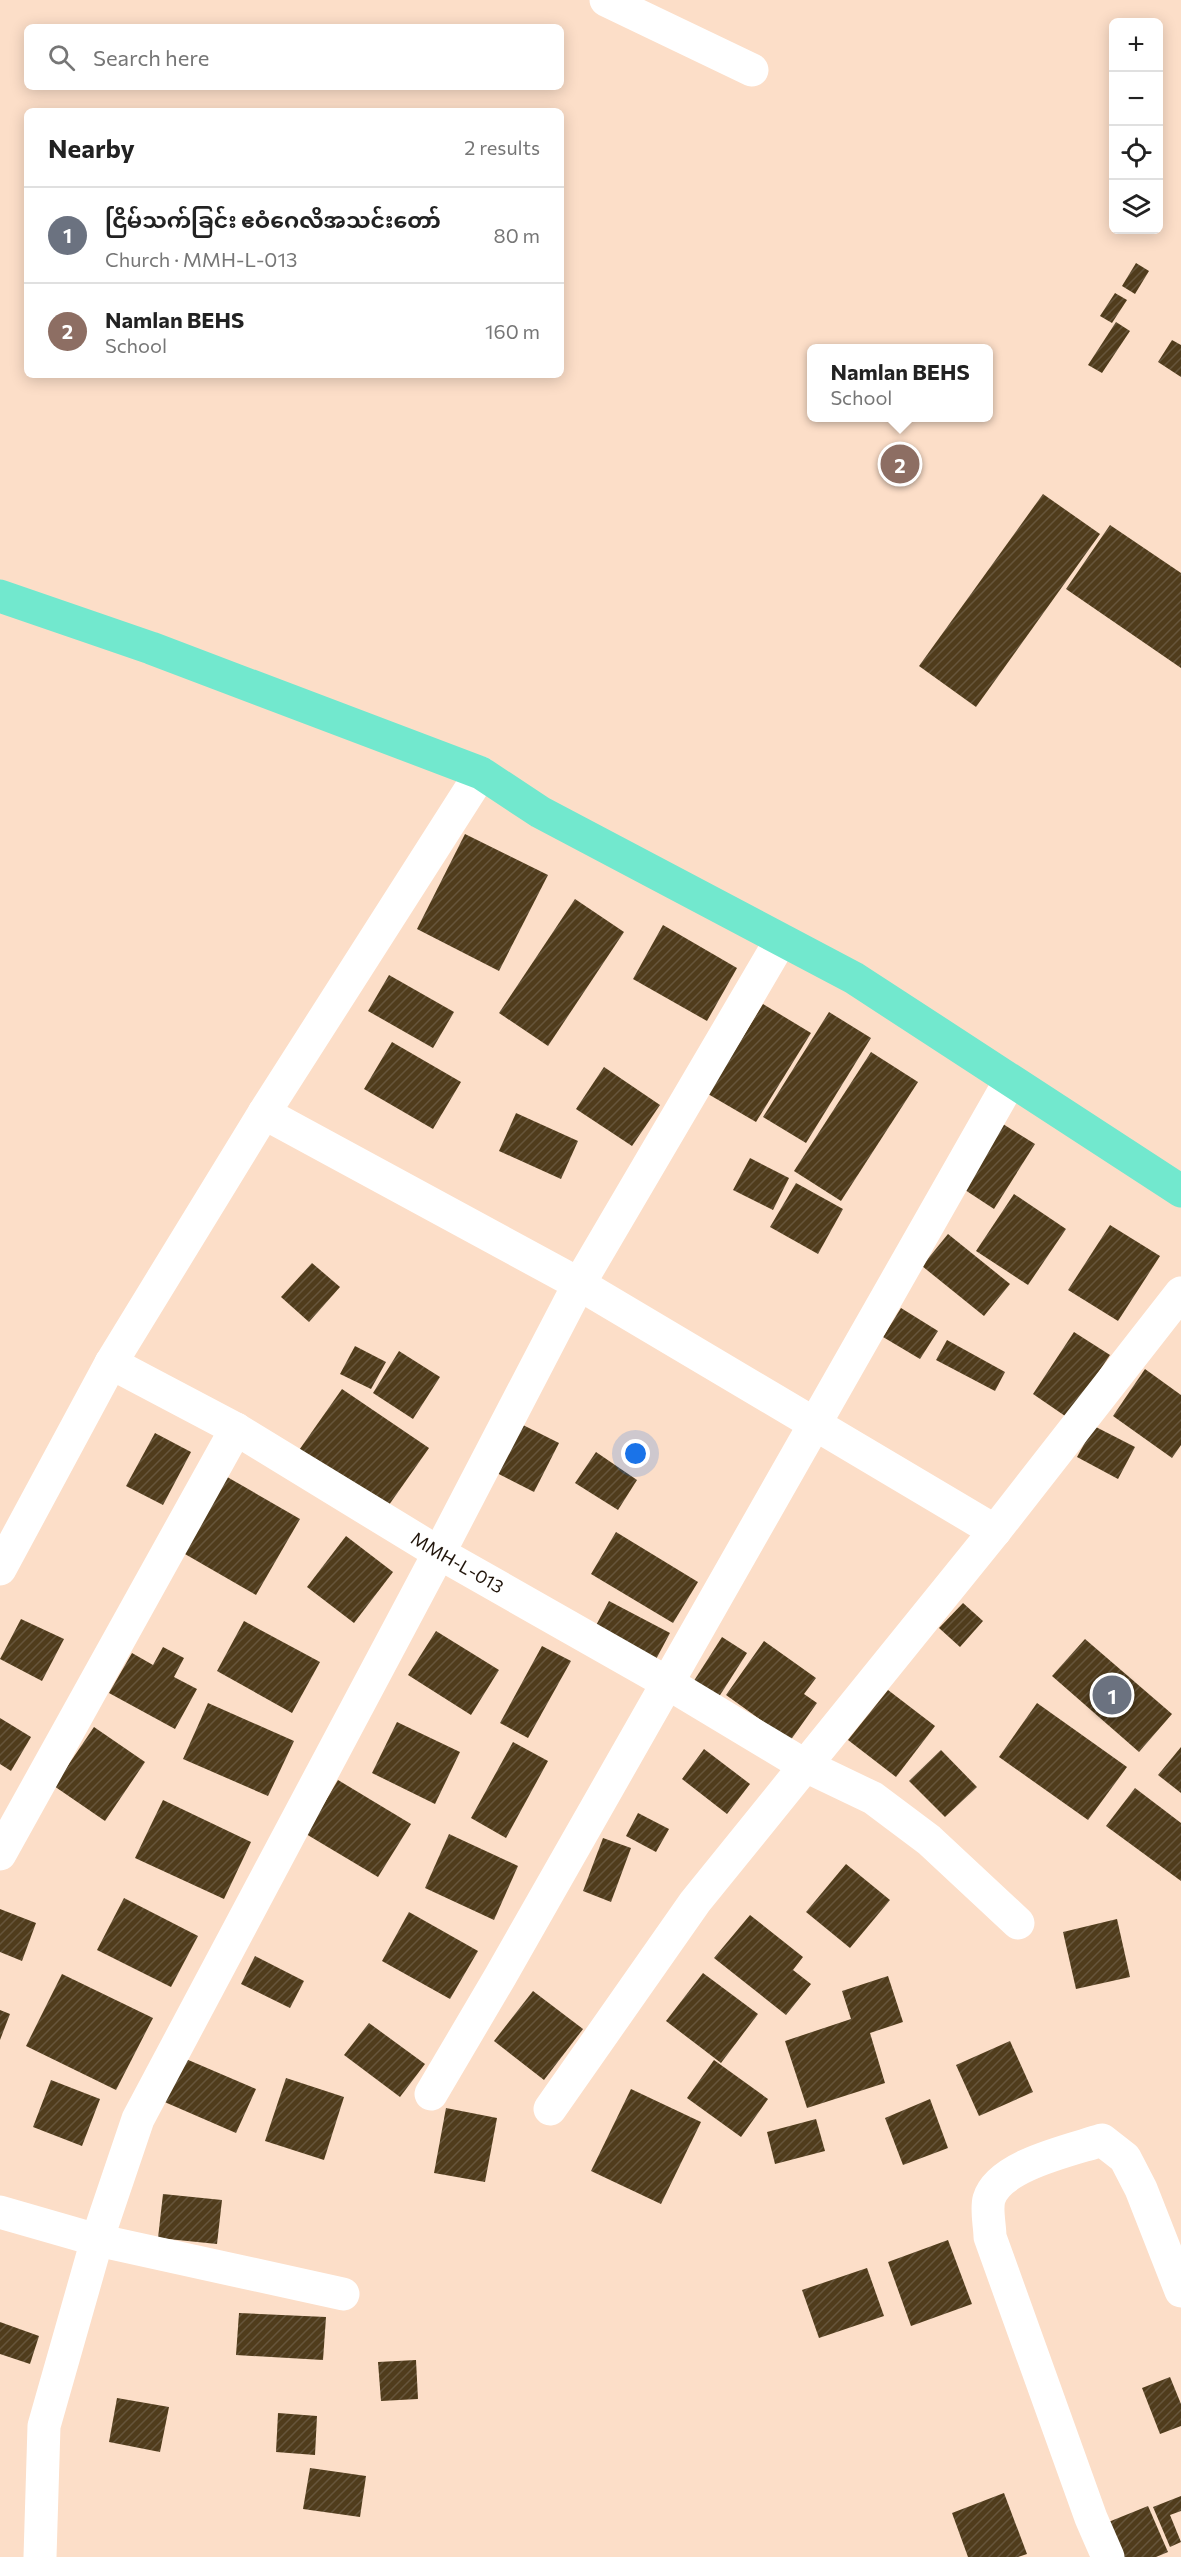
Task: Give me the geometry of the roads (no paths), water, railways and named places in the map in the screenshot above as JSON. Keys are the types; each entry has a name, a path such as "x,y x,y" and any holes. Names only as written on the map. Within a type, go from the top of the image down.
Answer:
{"highway":[{"path":"0,596 151,648 481,773 540,812 854,978 1181,1191"}],"street":[{"path":"606,0 752,70"},
{"path":"0,1569 111,1364 264,1113 481,773"},
{"path":"40,2557 44,2426 97,2240 138,2119 439,1553 579,1284 781,940"},
{"path":"431,2094 815,1426 1010,1081"},
{"path":"264,1113 579,1284 995,1531"},
{"path":"550,2109 695,1902 995,1531 1181,1293"},
{"name":"MMH-L-013","path":"111,1364 236,1429 439,1553 666,1682 804,1765 873,1798 929,1840 1018,1923"},
{"path":"0,1854 236,1429"},
{"path":"1108,2557 1091,2518 990,2237 989,2199 1002,2178 1040,2160 1102,2140 1125,2158 1136,2179 1181,2291"},
{"path":"0,2212 97,2240 343,2294"}],"place":[{"name":"Namlan BEHS","path":"900,464"},
{"name":"ငြိမ်သက်ခြင်း ဧဝံဂေလိအသင်းတော်","path":"1112,1695"}]}
